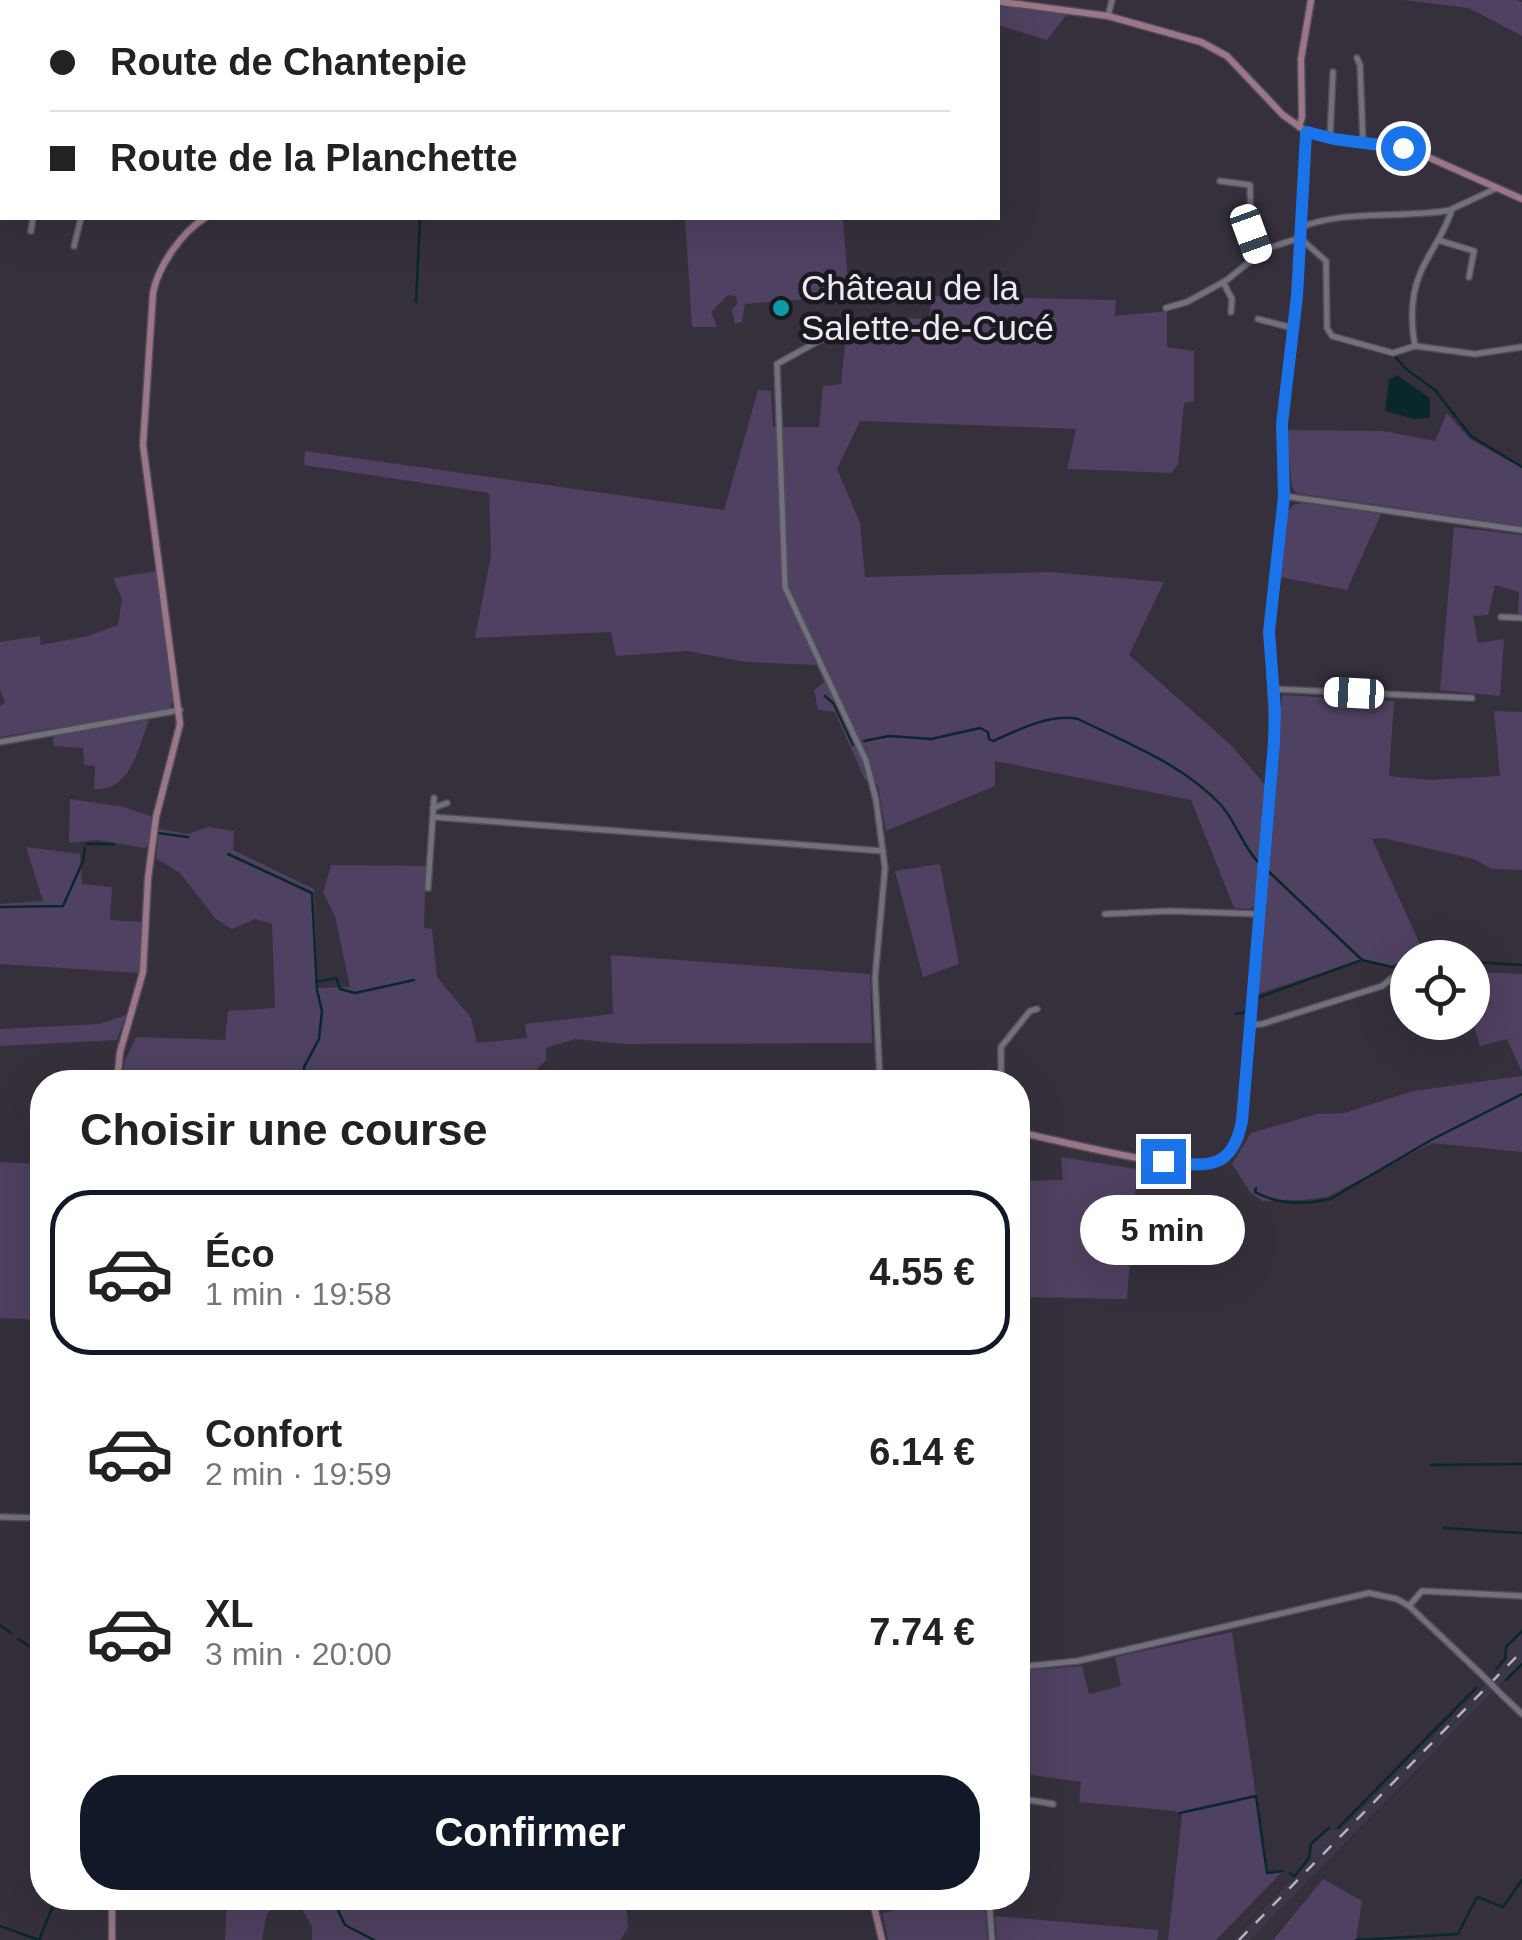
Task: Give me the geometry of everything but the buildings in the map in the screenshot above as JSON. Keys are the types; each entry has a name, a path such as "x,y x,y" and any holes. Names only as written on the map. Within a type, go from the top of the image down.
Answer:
{"street":[{"path":"1108,16 1112,0"},
{"path":"1298,127 1302,112 1301,59 1311,0"},
{"path":"1000,2 1108,16 1214,48 1307,132 1412,150 1522,199"},
{"path":"1356,58 1360,65 1363,142"},
{"path":"1330,138 1332,72"},
{"path":"1030,1134 1182,1164 1222,1160 1239,1138 1274,742 1269,632 1284,496 1282,424 1298,284 1307,132"},
{"path":"1220,181 1250,185 1251,234 1258,254"},
{"path":"1301,227 1334,216 1416,216 1452,209 1498,188"},
{"path":"1415,346 1412,315 1418,280 1441,240 1452,209"},
{"path":"31,232 33,220"},
{"path":"74,246 80,220"},
{"path":"118,1070 143,972 151,852 159,802 178,741 180,710 143,445 153,293 162,268 198,220"},
{"path":"1166,308 1187,302 1223,282 1258,254 1300,238"},
{"path":"1300,238 1323,256 1328,265 1327,328 1332,336 1393,353 1415,346 1475,354 1522,347"},
{"path":"1441,240 1474,251 1469,277"},
{"path":"1223,282 1232,299 1230,312"},
{"path":"1258,318 1293,328"},
{"path":"822,339 777,364 785,588 866,762 876,800 885,868 875,978 879,1070"},
{"path":"1284,496 1522,530"},
{"path":"1502,617 1522,618"},
{"path":"1273,689 1472,698"},
{"path":"0,742 180,710"},
{"path":"428,888 434,798"},
{"path":"433,808 448,803"},
{"path":"432,817 883,851"},
{"path":"1105,914 1259,914"},
{"path":"1249,1025 1382,986 1390,980"},
{"path":"1001,1070 1000,1047 1036,1009"},
{"path":"0,1517 30,1518"},
{"path":"1409,1606 1422,1591 1522,1596"},
{"path":"1030,1666 1078,1661 1355,1594 1383,1594 1409,1606 1522,1714"},
{"path":"1030,1800 1053,1804"},
{"path":"112,1910 112,1940"},
{"path":"875,1910 882,1940"},
{"path":"990,1910 992,1940"}],"shaded area":[{"path":"1403,0 1517,0 1522,2 1522,36 1469,8"},
{"path":"1000,6 1068,13 1047,40 1000,26"},
{"path":"685,220 843,220 849,297 835,304 834,297 745,304 742,322 735,324 732,310 737,304 736,296 728,295 711,312 717,327 692,327"},
{"path":"931,296 1116,300 1115,316 1167,311 1167,347 1194,351 1194,401 1184,403 1178,464 1171,473 1067,469 1076,429 860,421 837,469 860,523 865,577 1051,572 1164,582 1129,655 1232,746 1266,786 1255,905 1250,909 1234,908 1191,800 995,761 995,786 886,831 878,785 865,780 835,712 818,710 814,690 824,682 817,665 746,662 687,651 616,656 611,632 475,638 491,555 489,493 304,465 305,451 724,510 758,390 771,391 773,427 819,427 823,386 841,384 845,344 900,341 902,318 930,319"},
{"path":"1397,375 1430,398 1430,418 1415,419 1385,411 1389,380"},
{"path":"1447,413 1470,439 1522,468 1522,526 1296,493 1292,487 1286,430 1383,431 1435,441"},
{"path":"1302,503 1381,514 1347,590 1280,577 1288,511"},
{"path":"1454,527 1522,535 1522,614 1518,614 1519,592 1495,585 1488,615 1473,616 1478,643 1504,639 1500,696 1440,690"},
{"path":"157,571 175,698 169,709 0,737 0,706 5,703 0,689 0,642 40,636 41,645 88,636 118,625 122,599 113,578"},
{"path":"1282,695 1394,701 1389,776 1429,780 1500,776 1494,711 1522,712 1522,870 1492,869 1474,859 1383,838 1372,839 1418,940 1390,940 1390,967 1362,960 1257,994"},
{"path":"149,720 125,776 107,788 94,789 95,766 84,765 83,748 54,746 55,736"},
{"path":"70,799 124,807 150,816 153,818 149,846 97,840 69,843"},
{"path":"208,827 234,831 233,850 314,889 318,988 350,987 335,916 323,893 331,865 426,866 424,928 432,929 437,977 471,1018 477,1043 527,1038 525,1024 613,1014 611,955 870,974 872,1043 626,1044 575,1039 546,1048 546,1060 537,1070 124,1070 136,1037 225,1040 228,1011 275,1008 272,924 255,919 232,929 216,919 180,873 156,858 159,829 188,834"},
{"path":"26,847 80,854 82,884 112,887 110,920 142,922 139,973 0,964 0,904 43,901"},
{"path":"940,864 959,964 923,977 895,871"},
{"path":"1490,973 1522,974 1522,1072 1507,1039 1480,1046 1478,1040 1490,1040"},
{"path":"126,1015 117,1040 0,1046 0,1029 99,1024"},
{"path":"1522,1076 1522,1152 1432,1143 1327,1197 1303,1200 1262,1201 1250,1192 1232,1164 1251,1133 1317,1114 1344,1113 1413,1091"},
{"path":"1061,1157 1137,1169 1127,1299 1030,1297 1030,1181 1063,1180"},
{"path":"0,1162 30,1163 30,1319 0,1318"},
{"path":"1232,1632 1267,1872 1283,1871 1216,1940 1168,1940 1182,1815 1175,1811 1079,1802 1081,1782 1030,1775 1030,1670 1082,1666 1089,1694 1121,1686 1115,1657"},
{"path":"1522,1634 1522,1662 1250,1940 1234,1940 1311,1860 1312,1845 1327,1830 1341,1830 1496,1674 1507,1659 1508,1647"},
{"path":"1323,1879 1362,1901 1356,1940 1273,1940"},
{"path":"226,1910 272,1910 267,1913 262,1940 225,1940"},
{"path":"303,1910 627,1910 628,1928 620,1940 312,1940 312,1927"},
{"path":"986,1910 987,1940 888,1940 882,1913"},
{"path":"995,1916 1159,1930 1157,1940 997,1940"}],"waterway":[{"path":"464,0 478,0"},
{"path":"416,302 420,220"},
{"path":"1395,356 1435,390 1471,436 1522,467"},
{"path":"825,696 834,704 853,745"},
{"path":"864,741 889,736 931,739 980,728 993,741 1046,720 1078,719 1189,777 1226,811 1259,863"},
{"path":"158,833 188,837"},
{"path":"87,844 114,844"},
{"path":"0,907 63,906 85,848"},
{"path":"228,854 312,893 317,990 322,1011 319,1039 304,1070"},
{"path":"1267,870 1362,960 1390,967"},
{"path":"1255,1011 1257,998 1359,961"},
{"path":"1490,963 1522,965"},
{"path":"316,982 336,978 340,989 355,993 414,980"},
{"path":"1236,1014 1246,1012"},
{"path":"1256,1188 1255,1192 1282,1202 1330,1199 1433,1139 1522,1094"},
{"path":"1431,1465 1522,1464"},
{"path":"1444,1528 1522,1533"},
{"path":"0,1625 11,1633"},
{"path":"1496,1669 1505,1659 1506,1647 1522,1631"},
{"path":"18,1639 30,1647"},
{"path":"1506,1680 1522,1664"},
{"path":"1338,1828 1476,1688"},
{"path":"1180,1813 1256,1796 1267,1873 1283,1871"},
{"path":"1290,1873 1294,1877 1309,1858 1311,1844 1329,1828"},
{"path":"1356,1940 1458,1934 1477,1897 1503,1907 1522,1880"},
{"path":"0,1926 39,1940 51,1910"},
{"path":"338,1910 345,1925 374,1940"}],"railway":[{"path":"1239,1940 1522,1651"}],"place":[{"name":"Château de la Salette-de-Cucé","path":"781,308"}],"route":[{"path":"1163,1161 1202,1165 1222,1160 1239,1138 1242,1121 1274,742 1269,632 1284,496 1282,424 1297,296 1306,134 1403,148"}]}
